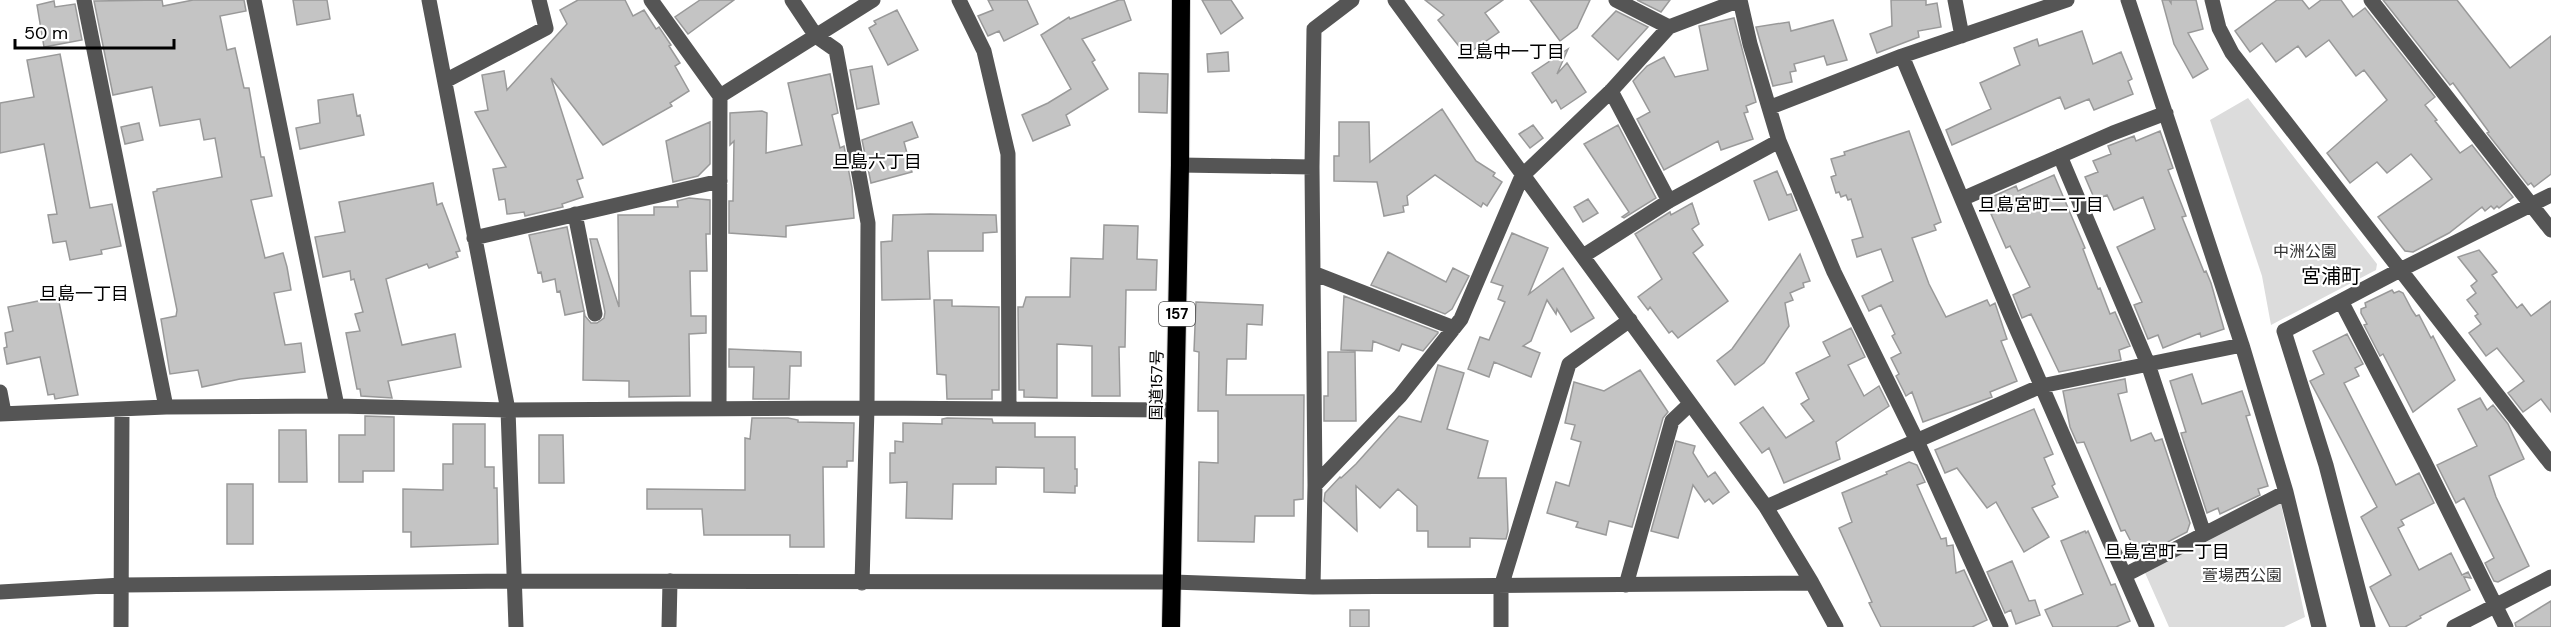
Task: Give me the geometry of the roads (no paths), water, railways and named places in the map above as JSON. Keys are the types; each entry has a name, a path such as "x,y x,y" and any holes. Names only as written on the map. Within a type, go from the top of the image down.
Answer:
{"highway":[{"name":"国道157号","path":"1172,627 1181,0"}],"street":[{"path":"84,0 166,407"},
{"path":"254,0 337,406"},
{"path":"429,0 508,410 516,627"},
{"path":"445,81 546,28 539,0"},
{"path":"651,0 720,96 718,408"},
{"path":"792,0 816,36 836,50 868,223 867,408 862,583"},
{"path":"720,96 873,0"},
{"path":"959,0 984,51 1008,154 1009,409"},
{"path":"1313,587 1315,485 1312,167 1314,29 1352,0"},
{"path":"1395,0 1766,507 1812,582 1836,627"},
{"path":"1616,0 1669,27"},
{"path":"1315,485 1400,396 1455,328 1461,319 1522,176 1611,91 1669,27 1740,0 1750,44 1771,107 1779,141 1834,272 1917,441 2001,627"},
{"path":"1955,0 1962,36"},
{"path":"1771,107 1902,56 2067,0"},
{"path":"2128,0 2242,345 2286,492 2319,627"},
{"path":"2212,0 2219,28 2232,53 2551,464"},
{"path":"2371,0 2551,230"},
{"path":"1902,56 2041,386 2147,627"},
{"path":"1611,91 1669,201"},
{"path":"1962,199 2166,113"},
{"path":"1583,256 1669,201 1779,141"},
{"path":"2060,156 2148,364 2204,534"},
{"path":"1180,165 1312,167"},
{"path":"474,238 720,181"},
{"path":"2368,627 2326,465 2284,331 2551,195"},
{"path":"575,214 594,314"},
{"path":"1313,273 1455,328"},
{"path":"2340,301 2424,461 2506,627"},
{"path":"1501,627 1501,586 1569,364 1629,320"},
{"path":"1766,507 2041,386 2242,345"},
{"path":"0,392 2,413 166,407 337,406 508,410 867,408 1175,410"},
{"path":"1626,585 1672,421 1690,404"},
{"path":"121,627 122,410"},
{"path":"2125,575 2286,492"},
{"path":"2454,627 2551,577"},
{"path":"0,592 122,585 670,581 1173,582 1313,587 1812,582"},
{"path":"669,627 670,581"}],"district":[{"name":"旦島中一丁目","path":"1511,52"},
{"name":"旦島六丁目","path":"877,162"},
{"name":"旦島宮町二丁目","path":"2041,205"},
{"name":"宮浦町","path":"2331,276"},
{"name":"旦島一丁目","path":"84,294"},
{"name":"旦島宮町一丁目","path":"2167,552"}],"park label":[{"name":"中洲公園","path":"2305,251"},
{"name":"萱場西公園","path":"2242,575"}]}
